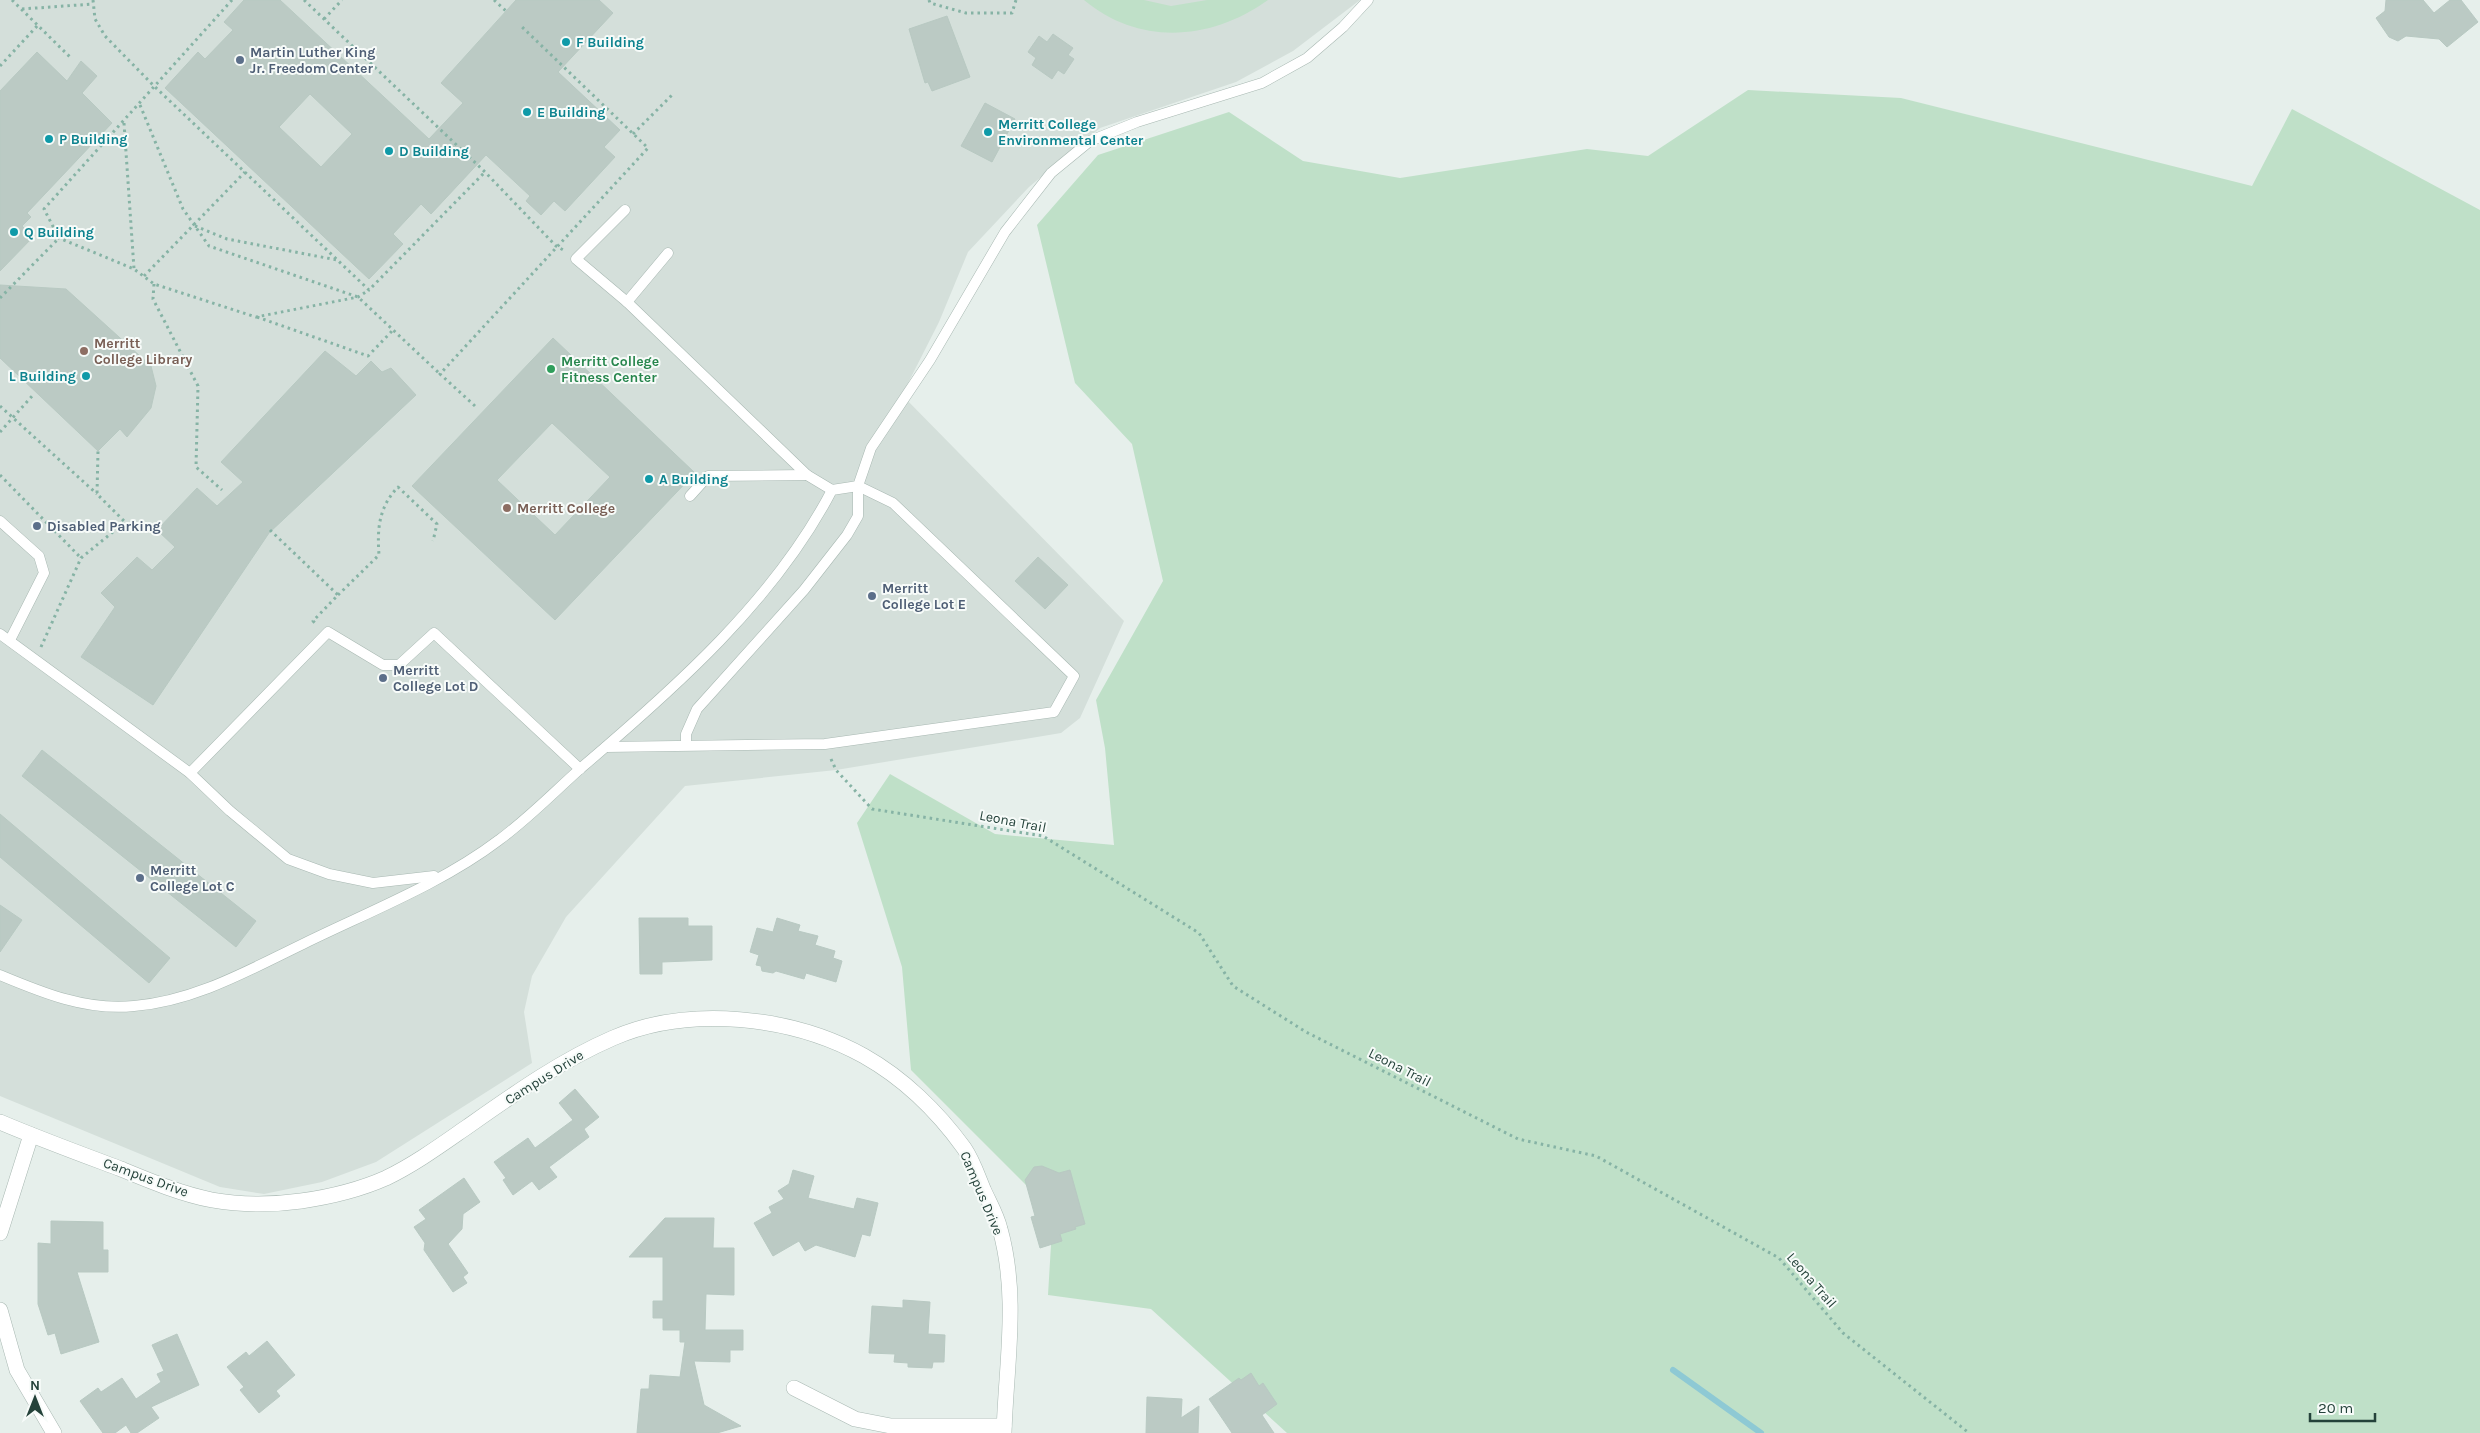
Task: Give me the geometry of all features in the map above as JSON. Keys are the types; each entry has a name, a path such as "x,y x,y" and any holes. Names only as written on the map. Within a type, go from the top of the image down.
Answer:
{"street":[{"name":"Campus Drive","path":"0,1122 141,1177 212,1200 257,1204 298,1202 340,1194 385,1178 422,1158 569,1059 616,1036 670,1021 714,1018 764,1022 820,1036 864,1056 903,1083 938,1115 966,1151 1000,1225 1007,1260 1011,1292 1011,1326 1004,1430"},
{"path":"0,1233 31,1135"},
{"path":"0,1310 17,1370 54,1433"},
{"path":"794,1388 855,1419 892,1426 1004,1430"}],"lane":[{"path":"686,746 686,734 697,709 804,590 848,535 858,516 858,486 871,448 930,360 1005,232 1051,173 1090,141 1137,122 1262,82 1299,62 1344,27 1368,0"},
{"path":"606,747 825,744 1028,716 1054,712 1074,676 893,503 858,486 832,490 806,475 627,302 576,259 625,210"},
{"path":"627,302 668,253"},
{"path":"690,496 708,476 806,475"},
{"path":"0,975 66,1001 110,1007 134,1006 179,999 234,977 443,875 499,840 676,686 758,598 818,517 832,490"},
{"path":"0,521 39,556 44,573 10,640"},
{"path":"190,773 328,632 383,665 399,665 434,633 580,769"},
{"path":"0,634 36,658 190,773 230,811 288,859 329,874 373,883 443,875"}],"path":[{"path":"13,0 71,58"},
{"path":"232,0 153,85 140,105 44,208 59,238 134,269 154,284 368,356 393,330"},
{"path":"304,0 485,172 556,246"},
{"path":"324,19 342,0"},
{"path":"494,0 506,11"},
{"path":"929,0 930,3 966,13 1012,13 1016,0"},
{"path":"21,9 93,2 95,19 105,36 153,85 369,290"},
{"path":"0,66 38,25"},
{"path":"440,374 648,148 521,26"},
{"path":"633,134 672,95"},
{"path":"140,105 183,208 209,246 358,297 475,406"},
{"path":"124,122 134,269"},
{"path":"144,276 245,172"},
{"path":"256,317 358,297 369,290 485,172"},
{"path":"195,225 227,239 338,260"},
{"path":"0,298 59,238"},
{"path":"154,284 153,299 198,386 196,467 222,490"},
{"path":"0,432 33,395"},
{"path":"0,406 125,522 81,558 36,658"},
{"path":"97,494 98,451"},
{"path":"0,476 81,558"},
{"path":"328,632 313,621 379,555 378,533 381,514 388,498 398,487 437,524 433,541"},
{"path":"270,530 338,596"},
{"name":"Leona Trail","path":"825,744 836,770 872,809 1043,836 1199,933 1233,986 1306,1032 1518,1139 1596,1156 1779,1258 1843,1333 1969,1433"}],"shaded area":[{"name":"Merritt College","path":"0,0 1360,0 1293,51 1236,82 1100,128 1029,187 968,252 939,322 902,395 1124,621 1080,718 1061,733 836,770 685,786 566,917 532,976 524,1012 532,1063 376,1162 322,1182 264,1194 220,1187 0,1096"}],"green space":[{"path":"1084,0 1144,0 1171,6 1207,0 1268,0 1246,14 1223,24 1175,33 1151,31 1128,25 1105,15"},
{"path":"1748,90 1901,98 2252,186 2292,109 2480,210 2480,1433 1287,1433 1151,1309 1048,1295 1053,1212 911,1070 902,967 857,823 890,774 995,834 1114,845 1105,748 1096,700 1163,581 1132,444 1075,383 1037,225 1098,155 1229,112 1303,161 1400,178 1587,149 1648,156"}],"building":[{"path":"244,0 280,0 429,139 463,103 441,83 516,0 599,0 613,13 558,72 620,130 604,147 615,157 565,211 554,201 541,215 526,201 530,196 486,155 431,214 421,204 393,234 403,244 369,279 165,88 198,52 205,59 233,30 224,22","holes":["310,94 352,134 321,167 279,127"]},
{"path":"2386,0 2423,0 2434,13 2450,0 2461,0 2478,22 2447,47 2439,39 2406,36 2398,41 2389,37 2376,18 2385,11"},
{"path":"947,16 970,77 932,91 928,82 925,83 909,29"},
{"path":"1053,34 1073,48 1068,55 1074,59 1064,74 1058,70 1052,79 1032,65 1036,58 1028,52 1039,36 1047,42"},
{"name":"P Building","path":"37,52 67,81 81,61 97,76 82,93 112,123 27,213 31,217 22,226 33,237 0,271 0,91"},
{"name":"Merritt College Environmental Center","path":"985,103 1015,119 992,162 961,146"},
{"name":"L Building","path":"0,285 66,289 151,366 156,386 151,408 127,437 120,429 98,451 0,358"},
{"name":"A Building","path":"553,338 695,473 555,620 412,486","holes":["552,423 610,477 555,535 497,480"]},
{"path":"325,351 356,376 371,361 382,372 391,368 416,395 269,533 153,705 81,657 115,607 101,593 137,557 152,570 175,547 157,530 197,488 217,506 243,482 221,462"},
{"path":"1038,557 1068,585 1045,609 1015,581"},
{"path":"42,750 256,921 236,947 22,776"},
{"path":"0,814 170,958 149,983 0,857"},
{"path":"0,905 22,920 0,952"},
{"path":"639,918 688,918 688,926 712,926 712,960 662,962 662,974 640,974"},
{"path":"777,918 800,925 798,931 818,936 815,945 835,951 833,958 842,961 836,982 806,973 804,979 776,971 773,973 762,971 761,966 756,965 759,955 750,952 757,928 773,932"},
{"path":"575,1089 599,1117 584,1129 589,1137 549,1167 557,1177 539,1190 532,1181 513,1195 503,1180 506,1178 494,1162 528,1138 535,1148 573,1120 559,1103"},
{"path":"1042,1166 1059,1173 1070,1170 1085,1224 1060,1234 1062,1241 1040,1248 1031,1217 1035,1216 1025,1180 1034,1167"},
{"path":"793,1170 814,1176 808,1198 854,1209 857,1198 878,1203 870,1236 862,1234 855,1257 816,1245 805,1251 799,1241 773,1256 754,1223 772,1213 769,1207 784,1199 778,1191 789,1184"},
{"path":"464,1178 480,1202 463,1214 462,1229 448,1244 468,1273 463,1277 467,1283 453,1292 424,1250 425,1243 414,1227 426,1219 419,1210"},
{"path":"665,1218 714,1218 713,1248 734,1248 734,1295 706,1294 705,1330 743,1330 743,1350 730,1350 730,1362 694,1361 704,1405 741,1426 717,1433 637,1433 641,1389 649,1389 650,1375 680,1377 685,1342 680,1342 680,1330 663,1330 663,1318 653,1318 653,1301 663,1301 663,1257 629,1257"},
{"path":"51,1221 103,1222 103,1250 108,1250 108,1272 77,1272 99,1342 61,1354 55,1333 48,1335 38,1304 38,1243 51,1244"},
{"path":"903,1300 930,1302 928,1334 945,1335 944,1362 933,1362 932,1368 908,1367 908,1363 894,1362 895,1354 869,1353 872,1306 903,1308"},
{"path":"177,1334 199,1385 151,1407 159,1418 137,1433 131,1433 126,1425 115,1433 103,1433 80,1401 98,1388 101,1392 122,1378 136,1399 161,1382 157,1374 164,1371 152,1345"},
{"path":"267,1341 295,1375 276,1391 280,1396 259,1413 240,1390 244,1387 227,1367 246,1352 249,1356"},
{"path":"1251,1373 1259,1386 1263,1383 1277,1404 1262,1415 1274,1433 1232,1433 1209,1399 1239,1378 1241,1380"},
{"path":"1147,1397 1182,1399 1181,1418 1199,1406 1198,1433 1146,1433"}],"waterway":[{"path":"1673,1370 1761,1433"}],"place":[{"name":"F Building","path":"566,42"},
{"name":"Martin Luther King Jr. Freedom Center","path":"240,60"},
{"name":"E Building","path":"527,112"},
{"name":"Merritt College Environmental Center","path":"988,132"},
{"name":"P Building","path":"49,139"},
{"name":"D Building","path":"389,151"},
{"name":"Q Building","path":"14,232"},
{"name":"Merritt College Library","path":"84,351"},
{"name":"Merritt College Fitness Center","path":"551,369"},
{"name":"L Building","path":"86,376"},
{"name":"A Building","path":"649,479"},
{"name":"Merritt College","path":"507,508"},
{"name":"Disabled Parking","path":"37,526"},
{"name":"Merritt College Lot E","path":"872,596"},
{"name":"Merritt College Lot D","path":"383,678"},
{"name":"Merritt College Lot C","path":"140,878"}]}
